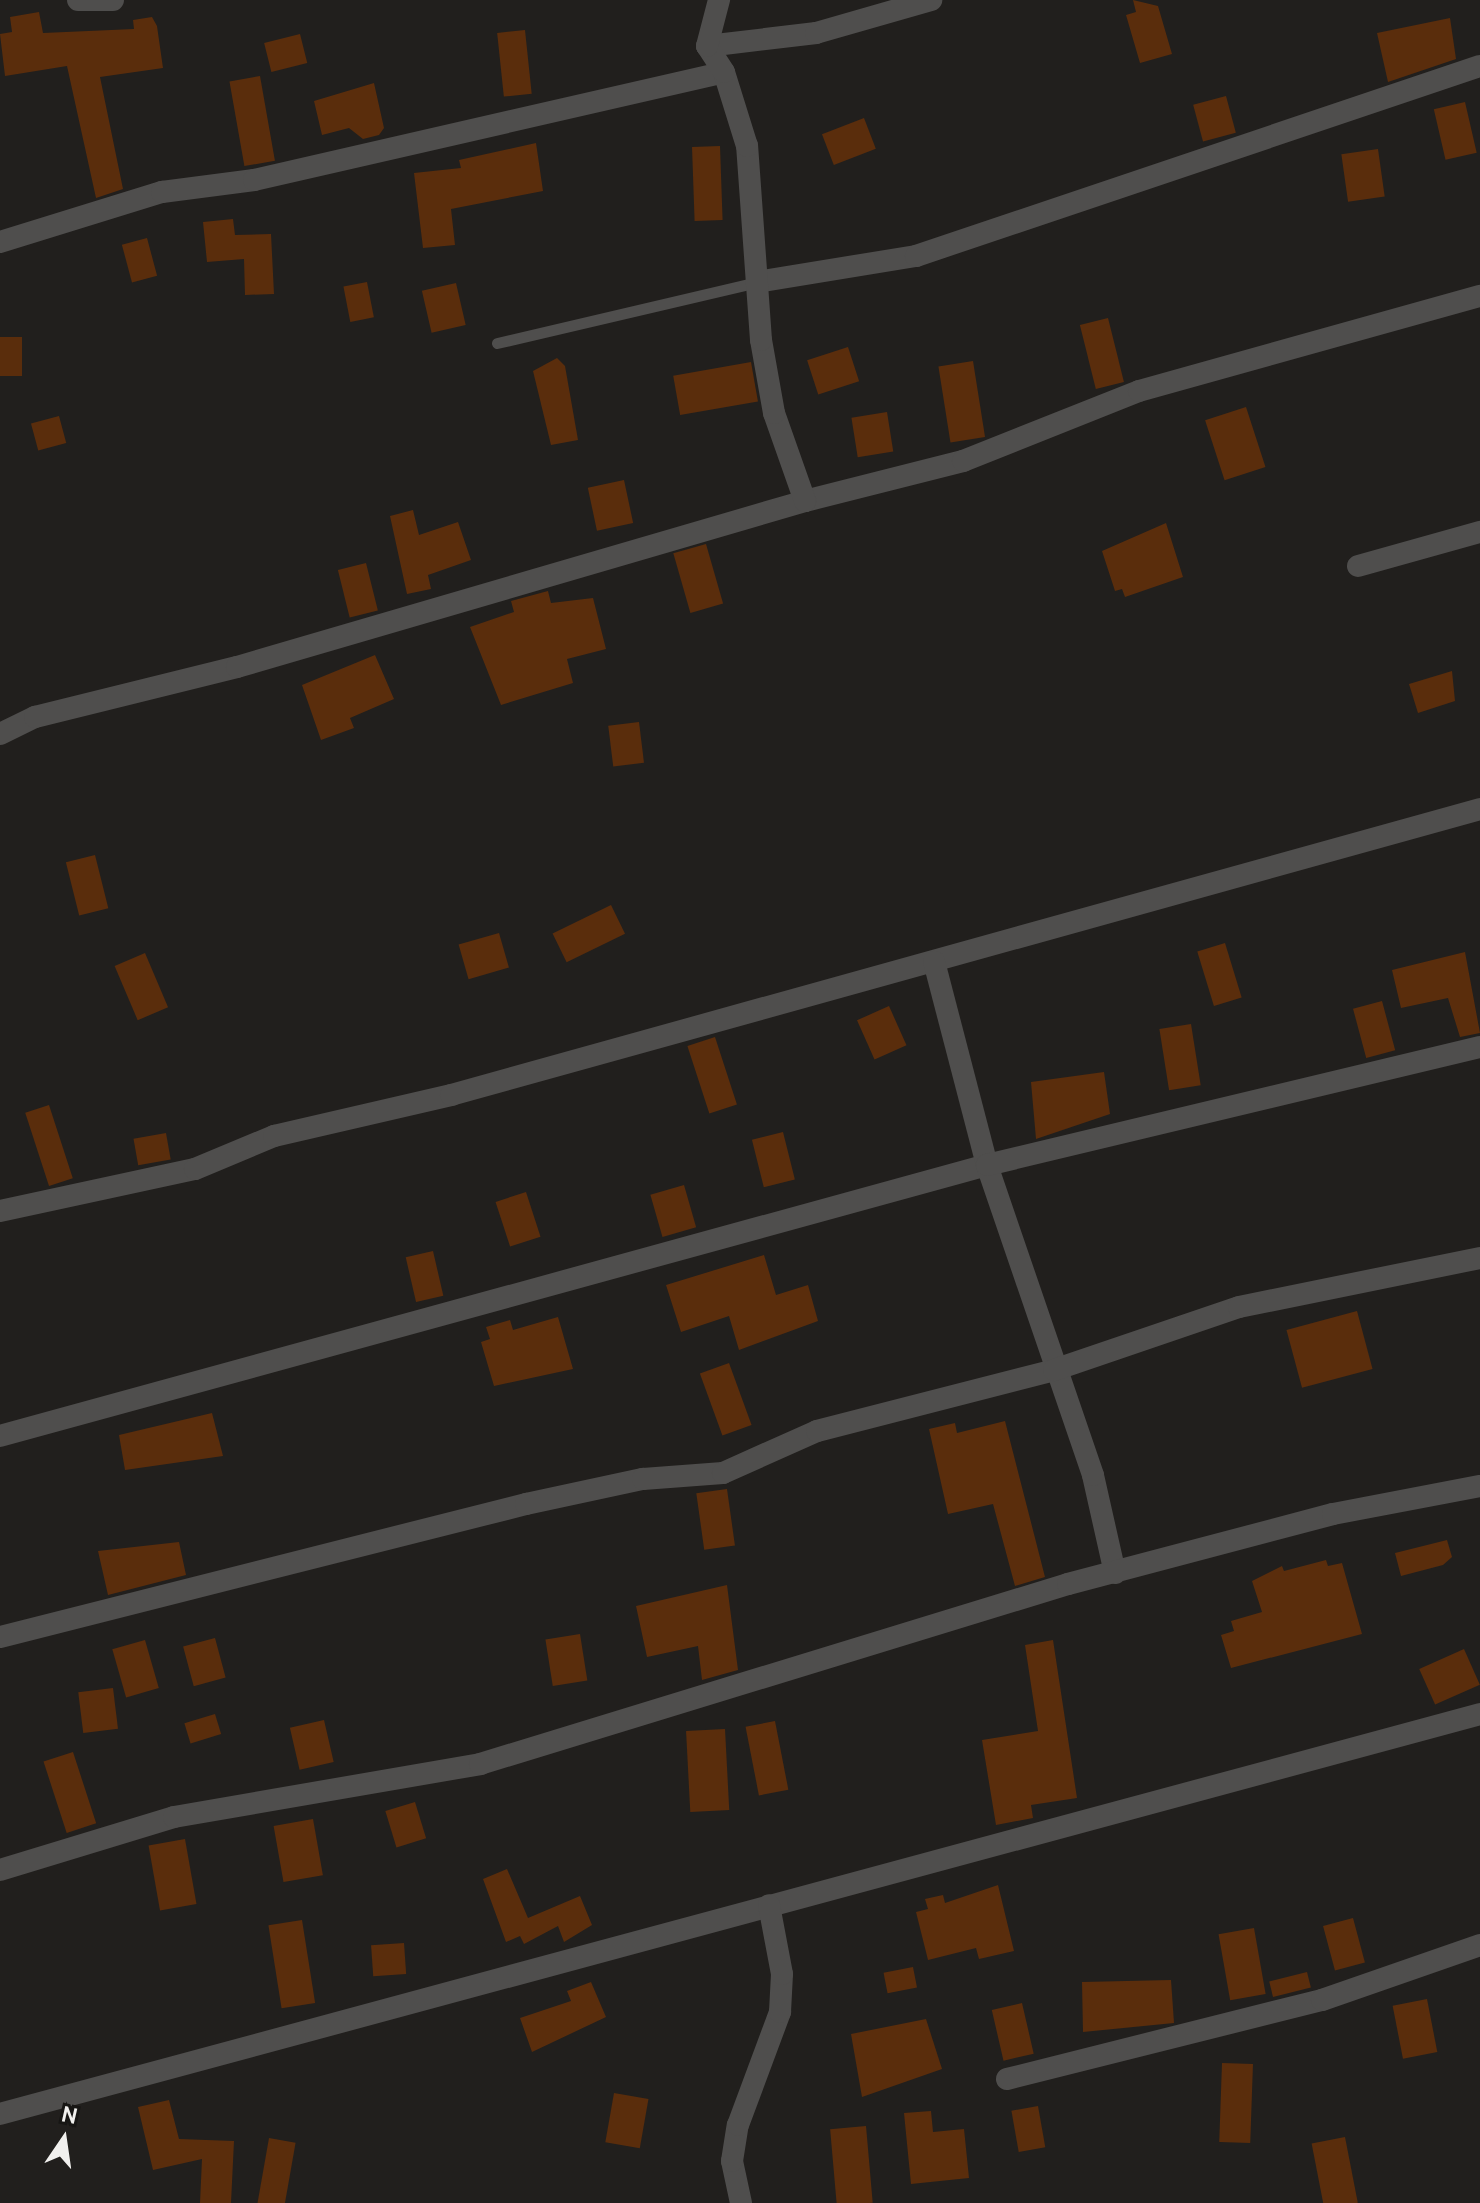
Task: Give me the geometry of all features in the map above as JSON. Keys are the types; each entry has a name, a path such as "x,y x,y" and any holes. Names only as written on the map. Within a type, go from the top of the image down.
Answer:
{"street":[{"path":"78,0 113,0"},
{"path":"719,0 707,46 724,72 747,146 757,282 774,413 805,501"},
{"path":"707,46 816,33 931,0"},
{"path":"757,282 916,256 1480,66"},
{"path":"0,242 162,192 254,180 724,72"},
{"path":"0,734 35,717 237,667 805,501 963,461 1139,391 1480,296"},
{"path":"1358,566 1480,532"},
{"path":"0,1211 195,1169 274,1136 934,962 1480,809"},
{"path":"934,962 987,1165 1054,1370 1093,1475 1115,1573"},
{"path":"0,1436 987,1165 1480,1047"},
{"path":"0,1637 526,1504 643,1479 723,1473 817,1431 1054,1370 1239,1307 1480,1258"},
{"path":"0,1870 174,1817 300,1792 395,1784 611,1730 808,1662 1115,1573 1333,1514 1480,1486"},
{"path":"0,2114 1480,1714"},
{"path":"741,2203 732,2161 738,2125 780,2012 782,1974 769,1905"},
{"path":"1007,2079 1322,2000 1480,1945"}],"lane":[{"path":"497,343 757,282"}],"building":[{"path":"1133,0 1158,6 1172,54 1140,63 1126,15 1136,12"},
{"path":"39,12 43,33 134,29 133,20 152,17 157,26 163,68 100,77 123,189 96,198 67,66 5,76 0,34 12,32 10,17"},
{"path":"1450,18 1456,59 1388,82 1377,33"},
{"path":"525,30 532,94 504,97 497,33"},
{"path":"300,34 307,63 271,72 264,43"},
{"path":"260,76 275,161 244,166 229,81"},
{"path":"374,83 384,128 379,135 363,139 349,128 322,135 314,101"},
{"path":"1226,96 1236,133 1203,142 1193,105"},
{"path":"1465,102 1477,153 1446,160 1434,109"},
{"path":"864,118 876,149 834,165 822,134"},
{"path":"536,143 543,191 451,209 455,245 423,248 414,173 461,168 459,160"},
{"path":"720,146 723,220 695,221 692,147"},
{"path":"1378,149 1385,197 1348,202 1341,154"},
{"path":"233,219 235,235 271,234 274,294 245,295 244,259 207,262 203,222"},
{"path":"147,238 157,276 132,282 122,245"},
{"path":"367,282 374,317 350,322 343,287"},
{"path":"456,283 466,325 432,333 422,291"},
{"path":"1108,318 1124,382 1096,389 1080,325"},
{"path":"0,337 22,337 22,376 0,376"},
{"path":"848,347 859,381 818,395 807,360"},
{"path":"557,358 565,366 578,440 551,445 533,371"},
{"path":"973,361 985,437 950,443 938,366"},
{"path":"751,362 758,401 680,415 673,376"},
{"path":"1246,407 1265,467 1225,480 1205,420"},
{"path":"887,412 893,452 858,457 851,418"},
{"path":"59,416 66,443 38,451 31,424"},
{"path":"624,480 633,523 597,531 588,488"},
{"path":"413,510 419,535 458,522 471,560 428,575 431,589 407,594 390,516"},
{"path":"1166,523 1183,577 1125,597 1122,589 1115,591 1102,551"},
{"path":"706,544 723,604 690,613 673,553"},
{"path":"366,563 378,611 350,618 338,570"},
{"path":"548,591 551,603 593,598 606,649 567,659 573,683 501,705 470,627 514,612 511,601"},
{"path":"375,655 394,699 350,718 354,728 321,740 302,685"},
{"path":"1452,671 1455,701 1418,713 1409,684"},
{"path":"639,722 644,763 613,766 608,726"},
{"path":"95,855 108,908 79,916 66,862"},
{"path":"611,905 625,934 567,962 553,933"},
{"path":"499,933 509,968 469,979 459,945"},
{"path":"1225,943 1242,998 1214,1006 1197,951"},
{"path":"1465,952 1480,1033 1460,1037 1448,998 1401,1008 1392,970"},
{"path":"145,953 168,1007 138,1020 115,966"},
{"path":"1382,1001 1395,1050 1366,1058 1353,1009"},
{"path":"889,1006 906,1045 875,1060 857,1020"},
{"path":"1191,1024 1201,1085 1169,1090 1159,1029"},
{"path":"715,1037 737,1105 709,1113 687,1046"},
{"path":"1104,1072 1110,1114 1036,1139 1031,1082"},
{"path":"49,1105 73,1178 49,1186 25,1113"},
{"path":"783,1132 795,1180 764,1187 752,1140"},
{"path":"166,1133 171,1160 138,1165 134,1139"},
{"path":"684,1185 696,1227 662,1237 650,1195"},
{"path":"526,1192 541,1237 510,1247 496,1202"},
{"path":"433,1251 443,1296 416,1302 406,1257"},
{"path":"764,1255 776,1295 808,1285 818,1321 739,1350 729,1316 681,1332 666,1285"},
{"path":"1357,1311 1373,1369 1302,1388 1286,1330"},
{"path":"558,1317 573,1369 494,1386 481,1342 490,1339 486,1327 510,1320 513,1330"},
{"path":"729,1363 752,1425 722,1436 700,1374"},
{"path":"212,1413 223,1456 125,1470 119,1435"},
{"path":"1005,1421 1045,1577 1015,1586 993,1504 948,1514 929,1429 955,1423 957,1433"},
{"path":"727,1489 735,1545 704,1550 696,1493"},
{"path":"1447,1540 1452,1557 1443,1565 1401,1576 1395,1553"},
{"path":"179,1542 186,1575 108,1595 98,1551"},
{"path":"1326,1560 1328,1566 1342,1563 1362,1634 1231,1668 1221,1635 1234,1631 1231,1621 1262,1612 1252,1581 1282,1566 1284,1571"},
{"path":"727,1585 738,1670 702,1680 698,1646 647,1657 636,1606"},
{"path":"580,1634 587,1680 553,1686 545,1639"},
{"path":"215,1638 226,1678 194,1686 183,1647"},
{"path":"145,1640 159,1688 126,1697 112,1649"},
{"path":"1053,1640 1077,1798 1031,1805 1033,1818 996,1825 982,1740 1038,1731 1025,1645"},
{"path":"1464,1649 1480,1685 1435,1705 1419,1669"},
{"path":"113,1688 118,1729 83,1733 78,1692"},
{"path":"215,1714 221,1734 191,1743 184,1723"},
{"path":"324,1720 334,1762 300,1770 290,1728"},
{"path":"775,1721 788,1790 759,1795 746,1727"},
{"path":"725,1729 729,1810 690,1812 686,1731"},
{"path":"73,1752 96,1823 67,1833 44,1762"},
{"path":"415,1802 426,1838 396,1847 385,1811"},
{"path":"313,1819 323,1875 284,1882 274,1826"},
{"path":"185,1839 196,1904 160,1910 149,1845"},
{"path":"507,1869 528,1918 580,1896 592,1925 564,1942 558,1926 524,1944 520,1936 506,1942 483,1879"},
{"path":"998,1885 1014,1951 979,1959 976,1948 928,1960 916,1912 928,1909 925,1899 943,1895 945,1903"},
{"path":"1353,1918 1365,1962 1335,1970 1323,1926"},
{"path":"302,1920 315,2003 282,2008 268,1925"},
{"path":"1254,1928 1266,1994 1230,2000 1219,1934"},
{"path":"404,1943 406,1974 373,1976 371,1945"},
{"path":"913,1967 917,1988 888,1993 884,1973"},
{"path":"1307,1972 1311,1988 1273,1997 1269,1981"},
{"path":"1171,1980 1174,2023 1083,2032 1082,1982"},
{"path":"591,1982 606,2017 532,2052 520,2018 571,2001 567,1991"},
{"path":"1427,1999 1437,2052 1403,2059 1393,2006"},
{"path":"1022,2003 1034,2054 1003,2061 992,2010"},
{"path":"926,2019 942,2069 862,2097 851,2034"},
{"path":"1222,2063 1253,2064 1250,2143 1219,2142"},
{"path":"614,2093 648,2099 640,2148 605,2142"},
{"path":"169,2100 179,2139 234,2141 231,2203 200,2203 202,2159 153,2170 138,2107"},
{"path":"1038,2106 1045,2147 1019,2152 1011,2111"},
{"path":"931,2111 933,2132 964,2129 969,2178 911,2184 904,2113"},
{"path":"866,2126 873,2203 837,2203 830,2129"},
{"path":"1345,2137 1358,2203 1323,2203 1312,2143"},
{"path":"269,2138 296,2143 285,2203 258,2203"}]}
